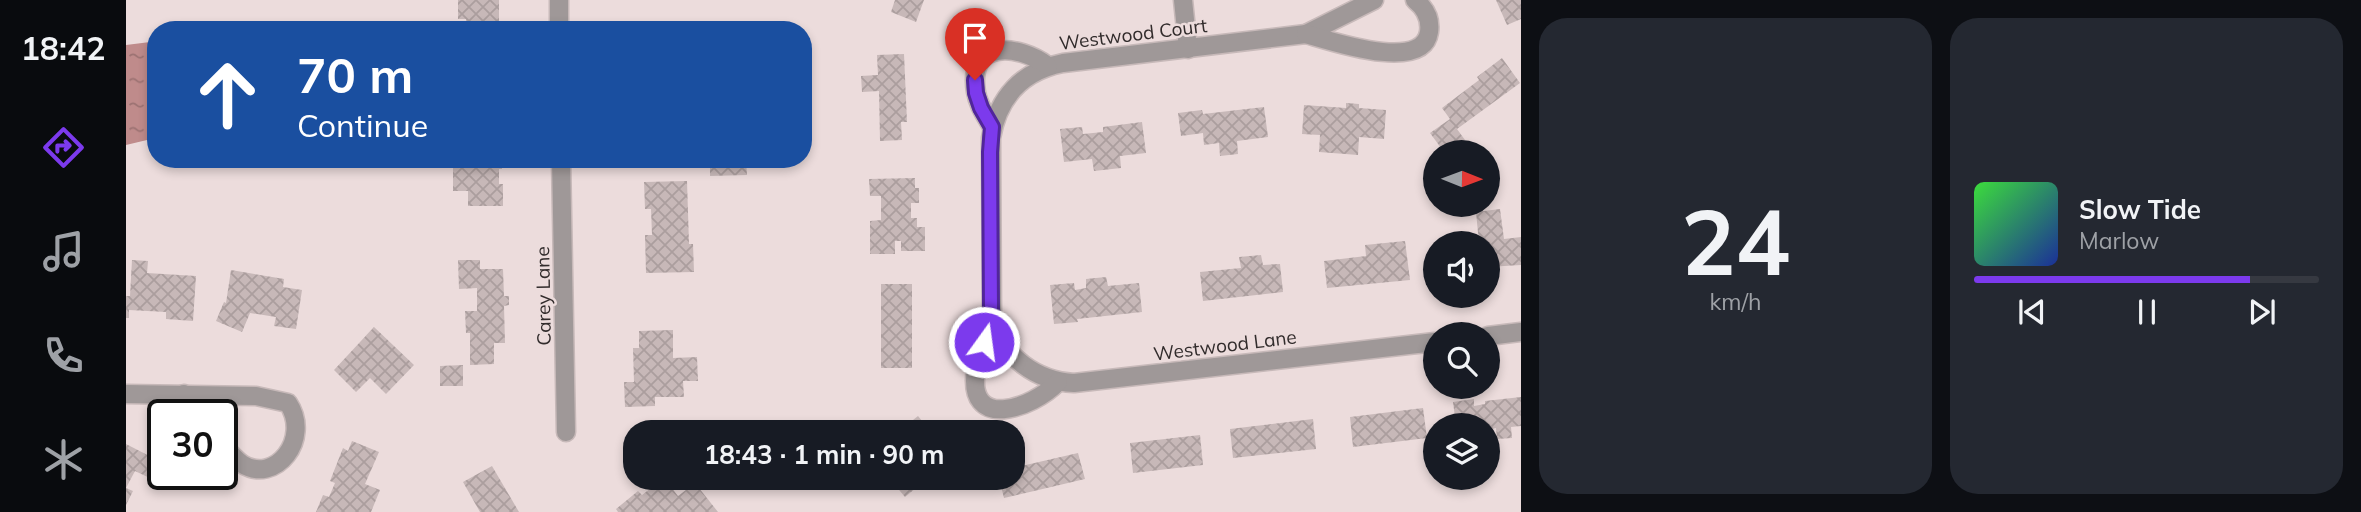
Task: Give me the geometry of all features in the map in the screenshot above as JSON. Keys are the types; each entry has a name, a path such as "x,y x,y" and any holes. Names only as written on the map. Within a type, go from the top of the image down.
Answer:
{"street":[{"path":"559,0 559,21"},
{"path":"1183,0 1188,49"},
{"name":"Westwood Court","path":"996,332 991,310 992,127 1003,101 1023,78 1048,66 1090,59 1306,34 1374,0"},
{"name":"Westwood Court","path":"1306,34 1346,46 1409,53 1420,48 1428,37 1430,23 1424,8 1415,0"},
{"path":"992,127 976,93 975,80 981,61 997,49 1007,48 1034,56 1048,66"},
{"name":"Carey Lane","path":"561,168 566,432"},
{"path":"996,332 1004,346 1024,365 1058,383 1049,392 1022,405 1001,411 987,406 975,390 975,378 978,356 984,342 996,332"},
{"path":"1500,335 1521,332"},
{"name":"Westwood Lane","path":"1058,383 1088,382 1423,343"},
{"path":"126,394 235,395 279,399 288,403 295,413 297,424 293,444 286,456 268,467 251,468 238,460"},
{"path":"184,394 187,399"}],"water":[{"path":"147,42 147,140 126,145 126,45"}],"building":[{"path":"458,0 499,0 499,21 458,19"},
{"path":"895,0 924,0 916,22 891,12"},
{"path":"1496,0 1521,0 1521,19 1507,25"},
{"path":"904,54 907,122 901,122 902,140 880,141 879,91 862,92 861,76 878,75 877,55"},
{"path":"1502,58 1520,83 1457,129 1465,140 1435,140 1430,133 1450,119 1442,108 1479,80 1477,77"},
{"path":"1346,103 1359,104 1359,108 1386,110 1384,139 1359,137 1358,155 1319,152 1320,135 1302,134 1304,105 1346,108"},
{"path":"1264,107 1268,137 1237,141 1238,154 1220,156 1219,143 1204,145 1203,133 1181,136 1178,113 1202,110 1203,114"},
{"path":"1142,122 1146,153 1120,156 1121,168 1094,171 1092,159 1064,162 1060,129 1082,127 1083,134 1103,132 1103,127"},
{"path":"453,168 502,168 499,169 499,184 503,184 503,206 468,206 468,191 453,191"},
{"path":"710,168 747,168 747,175 710,176"},
{"path":"915,178 915,188 919,188 919,203 911,203 911,218 917,218 917,227 925,227 925,251 901,251 901,241 895,241 895,254 870,254 870,221 881,220 881,196 870,196 869,179"},
{"path":"687,181 689,244 693,244 694,272 646,273 645,235 652,235 651,209 645,209 644,182"},
{"path":"1500,209 1504,239 1521,237 1521,265 1500,266 1500,231 1478,231 1476,217 1500,217"},
{"path":"1405,241 1410,280 1327,288 1324,261 1366,256 1365,245"},
{"path":"1261,255 1263,265 1280,264 1283,292 1203,301 1200,272 1241,268 1239,257"},
{"path":"132,260 148,261 147,273 196,276 193,321 166,319 166,312 129,310 129,318 126,318 126,296 130,296"},
{"path":"458,260 480,260 480,269 503,269 504,296 509,296 509,305 504,306 505,343 494,343 494,364 470,365 470,333 466,333 465,311 477,311 477,288 459,289"},
{"path":"231,270 284,279 283,287 302,290 296,329 274,326 276,317 250,313 242,332 216,321 224,302 226,303"},
{"path":"1106,277 1108,286 1139,283 1142,312 1054,324 1050,285 1074,283 1075,290 1086,288 1086,279"},
{"path":"881,284 912,284 912,368 881,368"},
{"path":"374,327 414,365 386,394 370,378 356,392 334,370"},
{"path":"673,330 673,358 697,357 698,381 683,381 684,397 655,397 655,406 625,407 624,382 634,382 633,348 639,348 639,331"},
{"path":"463,365 463,386 440,386 440,366"},
{"path":"1521,397 1521,426 1511,427 1512,438 1500,439 1500,413 1454,413 1453,402 1474,399 1474,406 1485,404 1485,401"},
{"path":"1423,408 1423,438 1353,447 1350,417"},
{"path":"1313,419 1316,449 1233,458 1230,429"},
{"path":"1200,435 1203,465 1133,473 1130,443"},
{"path":"352,441 379,452 365,484 380,490 371,512 316,512 323,495 329,497 335,483 330,481 343,448 348,451"},
{"path":"126,444 147,455 147,477 135,471 126,488"},
{"path":"1078,453 1085,479 1004,498 1002,490 1025,490 1025,465"},
{"path":"492,466 519,512 480,512 463,482"},
{"path":"126,488 133,491 126,505"},
{"path":"648,490 673,490 678,496 686,490 701,490 718,512 618,512 616,509 638,491 642,495"},
{"path":"899,490 913,490 905,497"}],"route":[{"path":"975,80 981,108 992,127 991,310 996,332 984,342"}]}
